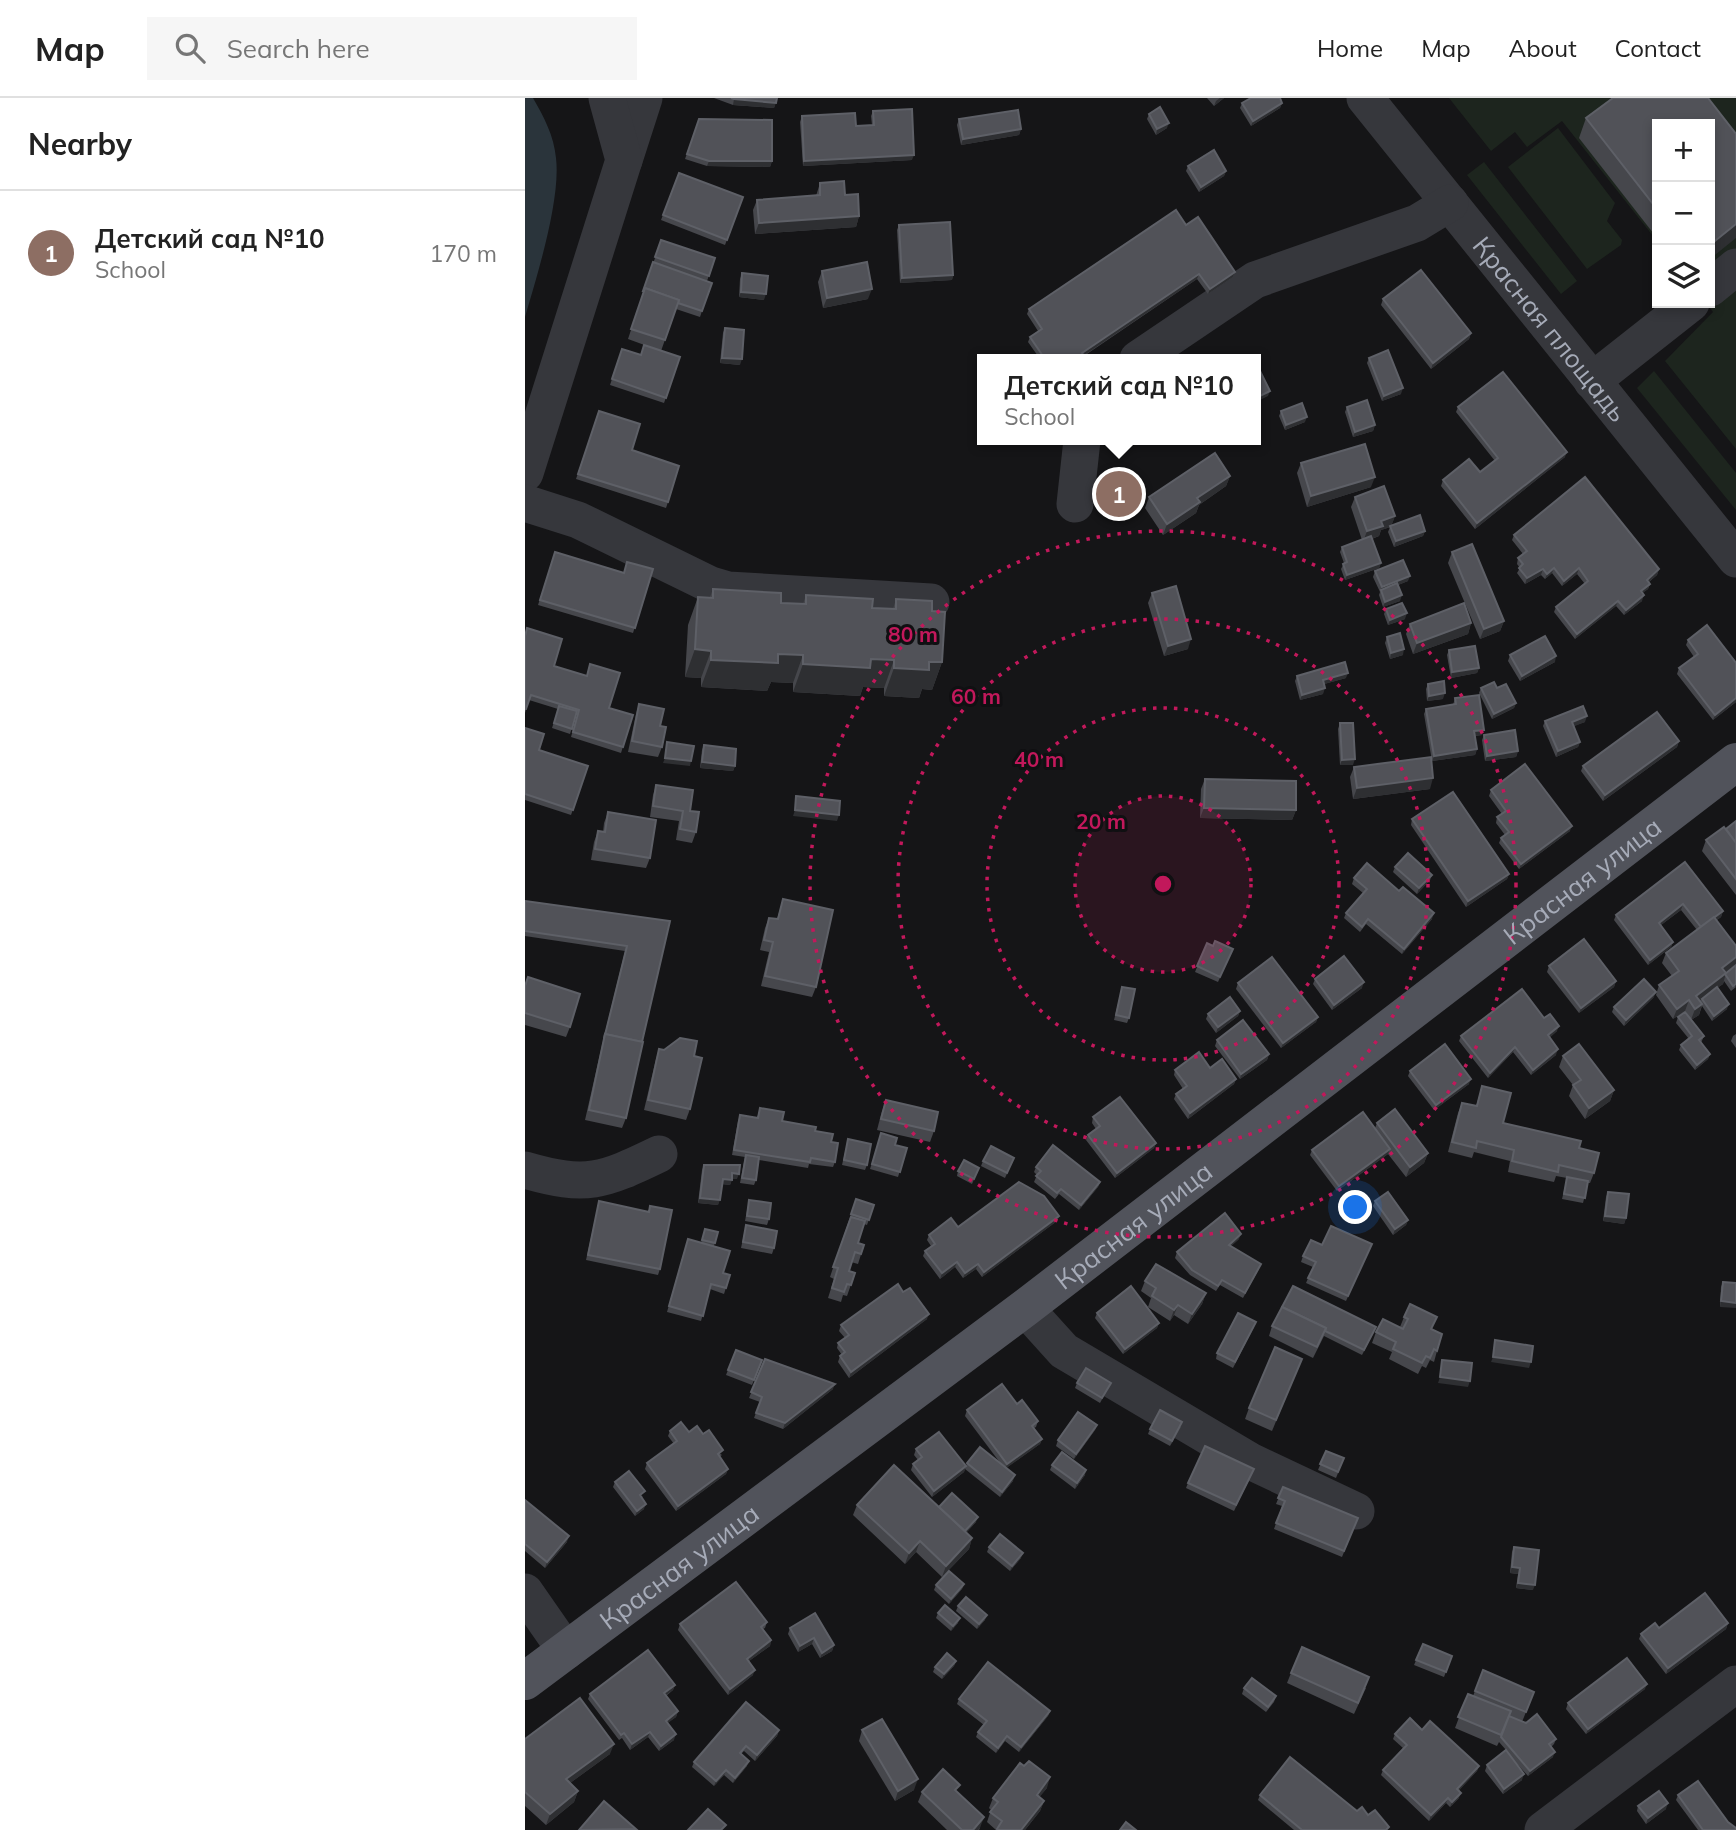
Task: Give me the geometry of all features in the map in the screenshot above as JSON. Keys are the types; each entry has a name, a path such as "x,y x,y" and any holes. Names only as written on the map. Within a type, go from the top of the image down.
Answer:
{"main road":[{"name":"Красная улица","path":"525,1681 1025,1308 1736,762"}],"street":[{"path":"607,98 624,160"},
{"path":"525,473 644,98"},
{"name":"Красная площадь","path":"1365,98 1736,559"},
{"path":"1145,354 1255,280 1417,223 1450,203"},
{"path":"1715,284 1736,267"},
{"path":"1592,381 1685,308"},
{"path":"1075,505 1081,445"},
{"path":"525,503 578,520 711,585 728,590 931,602"},
{"path":"525,1170 572,1181 593,1181 613,1176 659,1154"},
{"path":"1025,1308 1065,1351 1250,1461 1356,1511"},
{"path":"525,1591 566,1651"},
{"path":"1543,1830 1736,1684"}],"shaded area":[{"path":"525,98 533,98 548,127 555,150 557,175 552,216 525,317"},
{"path":"1449,98 1736,98 1736,449 1665,361 1713,312 1710,308 1715,308 1715,119 1652,119 1652,235 1562,121 1527,147 1515,132 1491,151"},
{"path":"1558,128 1615,203 1607,221 1622,240 1621,245 1587,269 1508,167"},
{"path":"1484,162 1577,281 1561,294 1467,175"},
{"path":"1654,371 1736,473 1736,510 1637,388"}],"building":[{"path":"731,98 777,98 776,103"},
{"path":"1251,98 1280,98 1282,103 1253,121 1242,103"},
{"path":"1613,98 1708,98 1736,134 1736,224 1715,241 1715,119 1652,119 1652,203 1586,118"},
{"path":"1160,107 1169,123 1157,129 1149,114"},
{"path":"912,109 914,155 804,161 802,116 855,113 856,126 874,125 873,111"},
{"path":"1018,110 1021,129 963,139 959,119"},
{"path":"699,119 772,120 772,161 709,161 687,154"},
{"path":"1214,150 1226,171 1201,187 1188,166"},
{"path":"679,173 743,197 727,240 663,215"},
{"path":"844,181 845,195 858,194 859,216 759,223 757,200 820,195 820,183"},
{"path":"1176,210 1186,225 1198,217 1235,272 1210,289 1199,274 1083,354 1042,354 1030,337 1042,329 1029,309"},
{"path":"950,222 953,275 902,278 899,225"},
{"path":"661,240 715,258 709,276 655,257"},
{"path":"653,262 712,283 702,311 645,288 643,291"},
{"path":"867,262 872,289 827,298 822,271"},
{"path":"1421,270 1471,333 1433,363 1383,299"},
{"path":"742,273 768,276 766,294 741,292"},
{"path":"645,288 679,300 665,340 631,329"},
{"path":"725,328 744,330 742,359 722,358"},
{"path":"644,345 680,357 666,398 612,379 622,349 641,355"},
{"path":"1388,350 1403,388 1384,396 1369,358"},
{"path":"1503,372 1567,452 1477,523 1443,480 1469,459 1480,472 1498,458 1458,407"},
{"path":"1261,373 1270,391 1261,396"},
{"path":"1367,400 1375,425 1355,432 1347,407"},
{"path":"1302,403 1307,417 1286,425 1281,411"},
{"path":"599,411 640,424 632,450 679,466 668,502 578,474"},
{"path":"1365,444 1375,477 1311,496 1301,463"},
{"path":"1215,453 1230,476 1197,498 1200,502 1167,524 1149,497"},
{"path":"1585,477 1659,569 1647,580 1650,584 1641,591 1644,595 1626,610 1618,601 1577,634 1556,607 1588,581 1579,568 1564,581 1554,568 1547,574 1543,569 1527,578 1519,568 1523,564 1518,558 1527,551 1514,535"},
{"path":"1384,486 1395,516 1381,521 1383,526 1367,531 1355,497"},
{"path":"1420,515 1425,531 1396,541 1390,526"},
{"path":"1371,536 1381,563 1347,575 1343,564 1347,562 1342,547"},
{"path":"1472,544 1504,621 1484,629 1452,552"},
{"path":"555,552 624,573 627,562 653,569 635,628 540,600"},
{"path":"1403,560 1410,576 1382,587 1375,571"},
{"path":"1397,583 1402,595 1385,602 1381,590"},
{"path":"1176,586 1191,639 1168,646 1152,593"},
{"path":"713,589 781,593 781,603 806,604 806,595 873,599 872,608 896,609 896,599 932,601 932,611 945,612 942,662 929,662 929,670 894,668 894,660 871,659 870,668 803,664 803,655 778,654 778,663 711,660 711,651 695,649 698,597 713,598"},
{"path":"1402,603 1407,613 1390,620 1386,609"},
{"path":"1464,603 1471,623 1417,643 1410,624"},
{"path":"1707,625 1736,663 1736,698 1715,715 1679,668 1698,654 1688,640"},
{"path":"527,628 562,639 554,666 587,676 590,664 620,673 609,708 633,715 623,747 573,732 579,710 531,695 525,709"},
{"path":"1400,633 1404,649 1391,653 1387,637"},
{"path":"1545,636 1556,656 1522,676 1510,655"},
{"path":"1475,646 1479,668 1452,672 1449,650"},
{"path":"1345,662 1348,673 1323,680 1325,688 1302,695 1297,676"},
{"path":"1444,681 1445,693 1429,696 1428,684"},
{"path":"1494,682 1497,688 1506,684 1516,703 1494,714 1481,688"},
{"path":"1479,695 1484,730 1474,731 1477,749 1434,756 1426,709 1456,704 1455,698"},
{"path":"639,704 664,709 660,726 666,727 662,747 632,741"},
{"path":"559,706 577,711 572,729 554,723"},
{"path":"1583,706 1587,716 1572,722 1580,742 1558,751 1545,721"},
{"path":"1657,712 1679,741 1605,795 1583,766"},
{"path":"1340,723 1353,723 1355,759 1342,760"},
{"path":"525,728 544,734 539,750 588,766 573,810 525,794"},
{"path":"1515,730 1518,751 1487,756 1484,735"},
{"path":"667,742 694,746 691,761 665,758"},
{"path":"704,745 736,749 735,766 702,762"},
{"path":"1431,757 1433,778 1357,788 1354,767"},
{"path":"1525,764 1572,826 1521,864 1501,838 1509,832 1497,817 1506,811 1491,790"},
{"path":"1205,779 1296,781 1296,810 1204,808"},
{"path":"656,785 693,790 690,811 699,812 696,832 680,829 683,811 653,806"},
{"path":"1453,792 1509,874 1468,901 1412,819"},
{"path":"796,796 840,801 839,815 795,810"},
{"path":"608,812 656,820 650,858 595,849 598,831 605,832"},
{"path":"1736,821 1736,843 1726,829"},
{"path":"1724,827 1736,843 1736,879 1706,840"},
{"path":"1408,853 1432,875 1419,888 1395,867"},
{"path":"1685,862 1723,911 1701,927 1683,904 1659,923 1673,942 1650,960 1616,915"},
{"path":"1367,863 1399,891 1403,887 1434,913 1404,949 1368,919 1362,927 1346,913 1367,889 1354,878"},
{"path":"783,899 833,910 816,987 765,976 773,942 764,940 769,918 778,919"},
{"path":"525,901 670,921 642,1042 605,1034 627,946 525,931"},
{"path":"1714,917 1736,946 1736,957 1722,968 1726,973 1696,996 1702,1004 1695,1009 1689,1000 1677,1009 1659,985 1679,971 1666,953"},
{"path":"1584,939 1616,981 1581,1008 1549,966"},
{"path":"1215,941 1233,949 1220,977 1197,966 1207,943 1213,946"},
{"path":"1344,956 1364,982 1334,1005 1315,979"},
{"path":"1272,957 1318,1017 1283,1043 1238,983"},
{"path":"1736,965 1736,984 1733,986 1725,974"},
{"path":"528,977 580,994 570,1027 525,1013 525,986"},
{"path":"1644,979 1656,992 1626,1020 1614,1007"},
{"path":"1122,987 1135,989 1129,1018 1116,1015"},
{"path":"1717,987 1729,1004 1714,1016 1702,999"},
{"path":"1522,989 1544,1018 1550,1014 1559,1026 1548,1035 1558,1049 1533,1070 1515,1047 1490,1073 1461,1036"},
{"path":"1230,997 1240,1011 1218,1027 1208,1014"},
{"path":"1685,1012 1704,1036 1699,1040 1710,1054 1697,1065 1681,1045 1692,1036 1678,1017"},
{"path":"1243,1020 1269,1054 1241,1074 1217,1040"},
{"path":"605,1034 643,1042 626,1118 589,1110"},
{"path":"680,1038 697,1041 694,1056 702,1058 690,1109 648,1100 659,1049 664,1050"},
{"path":"1445,1044 1471,1079 1436,1105 1410,1071"},
{"path":"1579,1044 1614,1090 1589,1108 1573,1085 1581,1080 1563,1056"},
{"path":"1199,1052 1210,1068 1222,1059 1236,1079 1190,1113 1176,1094 1187,1086 1175,1070"},
{"path":"1482,1086 1511,1093 1503,1123 1581,1141 1579,1148 1599,1153 1594,1173 1559,1165 1558,1172 1512,1161 1514,1150 1477,1141 1476,1148 1452,1142 1462,1103 1477,1106"},
{"path":"1120,1097 1156,1143 1117,1173 1088,1135 1100,1126 1093,1117"},
{"path":"886,1100 938,1112 934,1131 881,1119"},
{"path":"760,1108 784,1112 782,1121 816,1127 815,1131 833,1134 831,1142 838,1143 835,1162 811,1158 810,1162 734,1150 740,1115 758,1118"},
{"path":"1395,1109 1428,1153 1410,1167 1377,1123"},
{"path":"1363,1112 1390,1149 1339,1186 1312,1150"},
{"path":"881,1133 897,1138 895,1145 907,1148 900,1172 872,1164"},
{"path":"848,1139 871,1144 867,1165 844,1160"},
{"path":"1053,1145 1100,1182 1081,1205 1061,1189 1057,1193 1036,1176 1041,1171 1036,1167"},
{"path":"991,1146 1014,1158 1007,1173 983,1161"},
{"path":"746,1155 759,1157 756,1180 742,1178"},
{"path":"964,1160 979,1168 974,1179 958,1171"},
{"path":"704,1165 740,1165 739,1174 732,1173 732,1180 723,1179 720,1200 700,1198"},
{"path":"1567,1177 1588,1181 1585,1198 1564,1194"},
{"path":"1019,1182 1044,1196 1059,1216 984,1272 978,1264 965,1273 957,1262 942,1273 925,1251 935,1244 929,1235 951,1218 958,1227"},
{"path":"1388,1192 1408,1220 1395,1229 1375,1201"},
{"path":"1608,1192 1629,1194 1626,1218 1605,1216"},
{"path":"856,1199 874,1205 869,1220 851,1214"},
{"path":"749,1200 771,1203 769,1219 747,1216"},
{"path":"599,1201 649,1212 650,1206 672,1210 660,1269 588,1255"},
{"path":"1225,1213 1241,1234 1229,1245 1261,1264 1245,1293 1222,1280 1218,1286 1192,1270 1177,1252"},
{"path":"851,1217 865,1221 858,1243 864,1245 861,1254 855,1252 849,1271 855,1273 851,1285 847,1284 844,1292 832,1288 838,1268 833,1267"},
{"path":"746,1225 777,1231 774,1248 743,1242"},
{"path":"1331,1226 1372,1244 1348,1296 1308,1278 1316,1262 1303,1256 1311,1240 1322,1245"},
{"path":"705,1229 718,1232 715,1243 702,1240"},
{"path":"688,1239 730,1251 723,1273 730,1275 726,1288 711,1284 703,1316 669,1306"},
{"path":"1156,1264 1206,1293 1192,1314 1178,1305 1174,1310 1152,1296 1156,1288 1145,1281"},
{"path":"1723,1282 1736,1283 1736,1303 1721,1301"},
{"path":"898,1284 903,1292 910,1288 929,1314 851,1372 840,1356 845,1352 838,1343 849,1335 841,1325"},
{"path":"1131,1286 1159,1323 1125,1349 1097,1313"},
{"path":"1293,1286 1376,1327 1364,1350 1282,1307"},
{"path":"1410,1304 1437,1317 1431,1329 1442,1334 1437,1351 1434,1349 1430,1358 1426,1356 1422,1363 1393,1349 1396,1342 1376,1332 1383,1319 1403,1329 1408,1319 1404,1317"},
{"path":"1282,1307 1326,1328 1317,1347 1272,1326"},
{"path":"1238,1313 1256,1322 1235,1362 1217,1353"},
{"path":"1495,1340 1533,1346 1531,1362 1493,1357"},
{"path":"1275,1347 1302,1359 1276,1420 1249,1408"},
{"path":"736,1350 762,1360 754,1380 728,1370"},
{"path":"765,1359 835,1384 785,1423 756,1413 762,1397 751,1392"},
{"path":"1442,1360 1472,1363 1470,1381 1440,1377"},
{"path":"1086,1368 1111,1383 1102,1398 1077,1383"},
{"path":"1002,1384 1017,1404 1022,1400 1038,1421 1032,1426 1042,1439 1007,1464 967,1410"},
{"path":"1160,1410 1182,1422 1172,1441 1150,1429"},
{"path":"1078,1412 1097,1425 1076,1454 1058,1440"},
{"path":"681,1422 689,1432 697,1426 703,1434 709,1430 723,1450 718,1454 728,1469 678,1506 647,1463 677,1441 670,1431"},
{"path":"939,1432 966,1466 934,1491 913,1464 922,1457 916,1449"},
{"path":"1205,1446 1254,1469 1236,1505 1188,1483"},
{"path":"980,1447 1015,1475 1002,1492 967,1463"},
{"path":"1326,1451 1344,1458 1338,1472 1320,1464"},
{"path":"1062,1452 1086,1470 1077,1483 1052,1465"},
{"path":"894,1465 972,1538 946,1566 920,1541 909,1553 857,1505"},
{"path":"629,1471 645,1491 640,1495 646,1504 637,1511 615,1482"},
{"path":"1283,1487 1358,1518 1344,1551 1276,1523 1285,1501 1278,1498"},
{"path":"952,1493 978,1517 965,1531 939,1507"},
{"path":"525,1500 569,1536 547,1562 525,1544"},
{"path":"1000,1534 1023,1553 1012,1566 989,1547"},
{"path":"1514,1547 1539,1550 1535,1585 1518,1583 1520,1568 1512,1567"},
{"path":"949,1571 964,1584 951,1599 936,1585"},
{"path":"736,1582 767,1622 761,1627 771,1640 747,1659 755,1670 730,1689 680,1624"},
{"path":"1705,1593 1728,1623 1668,1668 1641,1634 1655,1623 1659,1628"},
{"path":"966,1597 987,1615 979,1624 958,1606"},
{"path":"945,1605 960,1618 953,1626 938,1613"},
{"path":"815,1613 834,1645 822,1653 814,1638 800,1646 790,1628"},
{"path":"1423,1644 1452,1656 1446,1672 1416,1660"},
{"path":"1302,1647 1369,1677 1358,1703 1291,1673"},
{"path":"648,1650 675,1685 664,1693 678,1711 666,1721 676,1734 661,1746 650,1732 632,1744 624,1733 621,1735 590,1694"},
{"path":"947,1653 956,1661 944,1674 935,1667"},
{"path":"1627,1658 1647,1684 1588,1729 1568,1703"},
{"path":"988,1662 1050,1711 1021,1747 1007,1736 998,1748 978,1732 987,1721 959,1699"},
{"path":"1483,1670 1534,1692 1526,1712 1475,1691"},
{"path":"1252,1678 1276,1696 1268,1707 1244,1688"},
{"path":"1468,1694 1511,1711 1501,1735 1458,1717"},
{"path":"580,1698 614,1744 566,1779 578,1791 550,1814 525,1792 525,1739"},
{"path":"746,1702 779,1730 757,1755 746,1746 740,1753 749,1761 735,1778 726,1770 716,1781 694,1762"},
{"path":"1537,1714 1556,1739 1549,1744 1555,1752 1530,1771 1501,1737 1509,1716 1526,1723"},
{"path":"1410,1718 1422,1730 1430,1721 1479,1766 1457,1789 1461,1793 1452,1802 1448,1798 1431,1815 1383,1770 1407,1745 1395,1734"},
{"path":"882,1719 918,1779 898,1791 862,1730"},
{"path":"1506,1750 1524,1774 1504,1789 1487,1765"},
{"path":"1290,1757 1357,1811 1362,1807 1368,1815 1375,1810 1389,1827 1386,1830 1302,1830 1260,1795"},
{"path":"1029,1761 1050,1777 1037,1795 1044,1801 1021,1830 998,1830 1002,1821 990,1812 998,1802 993,1798 1020,1763 1024,1766"},
{"path":"943,1769 960,1785 955,1790 984,1817 973,1830 962,1830 922,1792"},
{"path":"1698,1781 1736,1830 1703,1830 1678,1795"},
{"path":"1659,1791 1668,1803 1648,1818 1638,1806"},
{"path":"604,1801 636,1829 579,1830"},
{"path":"708,1809 726,1825 721,1830 688,1830"},
{"path":"1126,1822 1136,1830 1120,1830"}],"place":[{"name":"Детский сад №10","path":"1119,494"}]}
